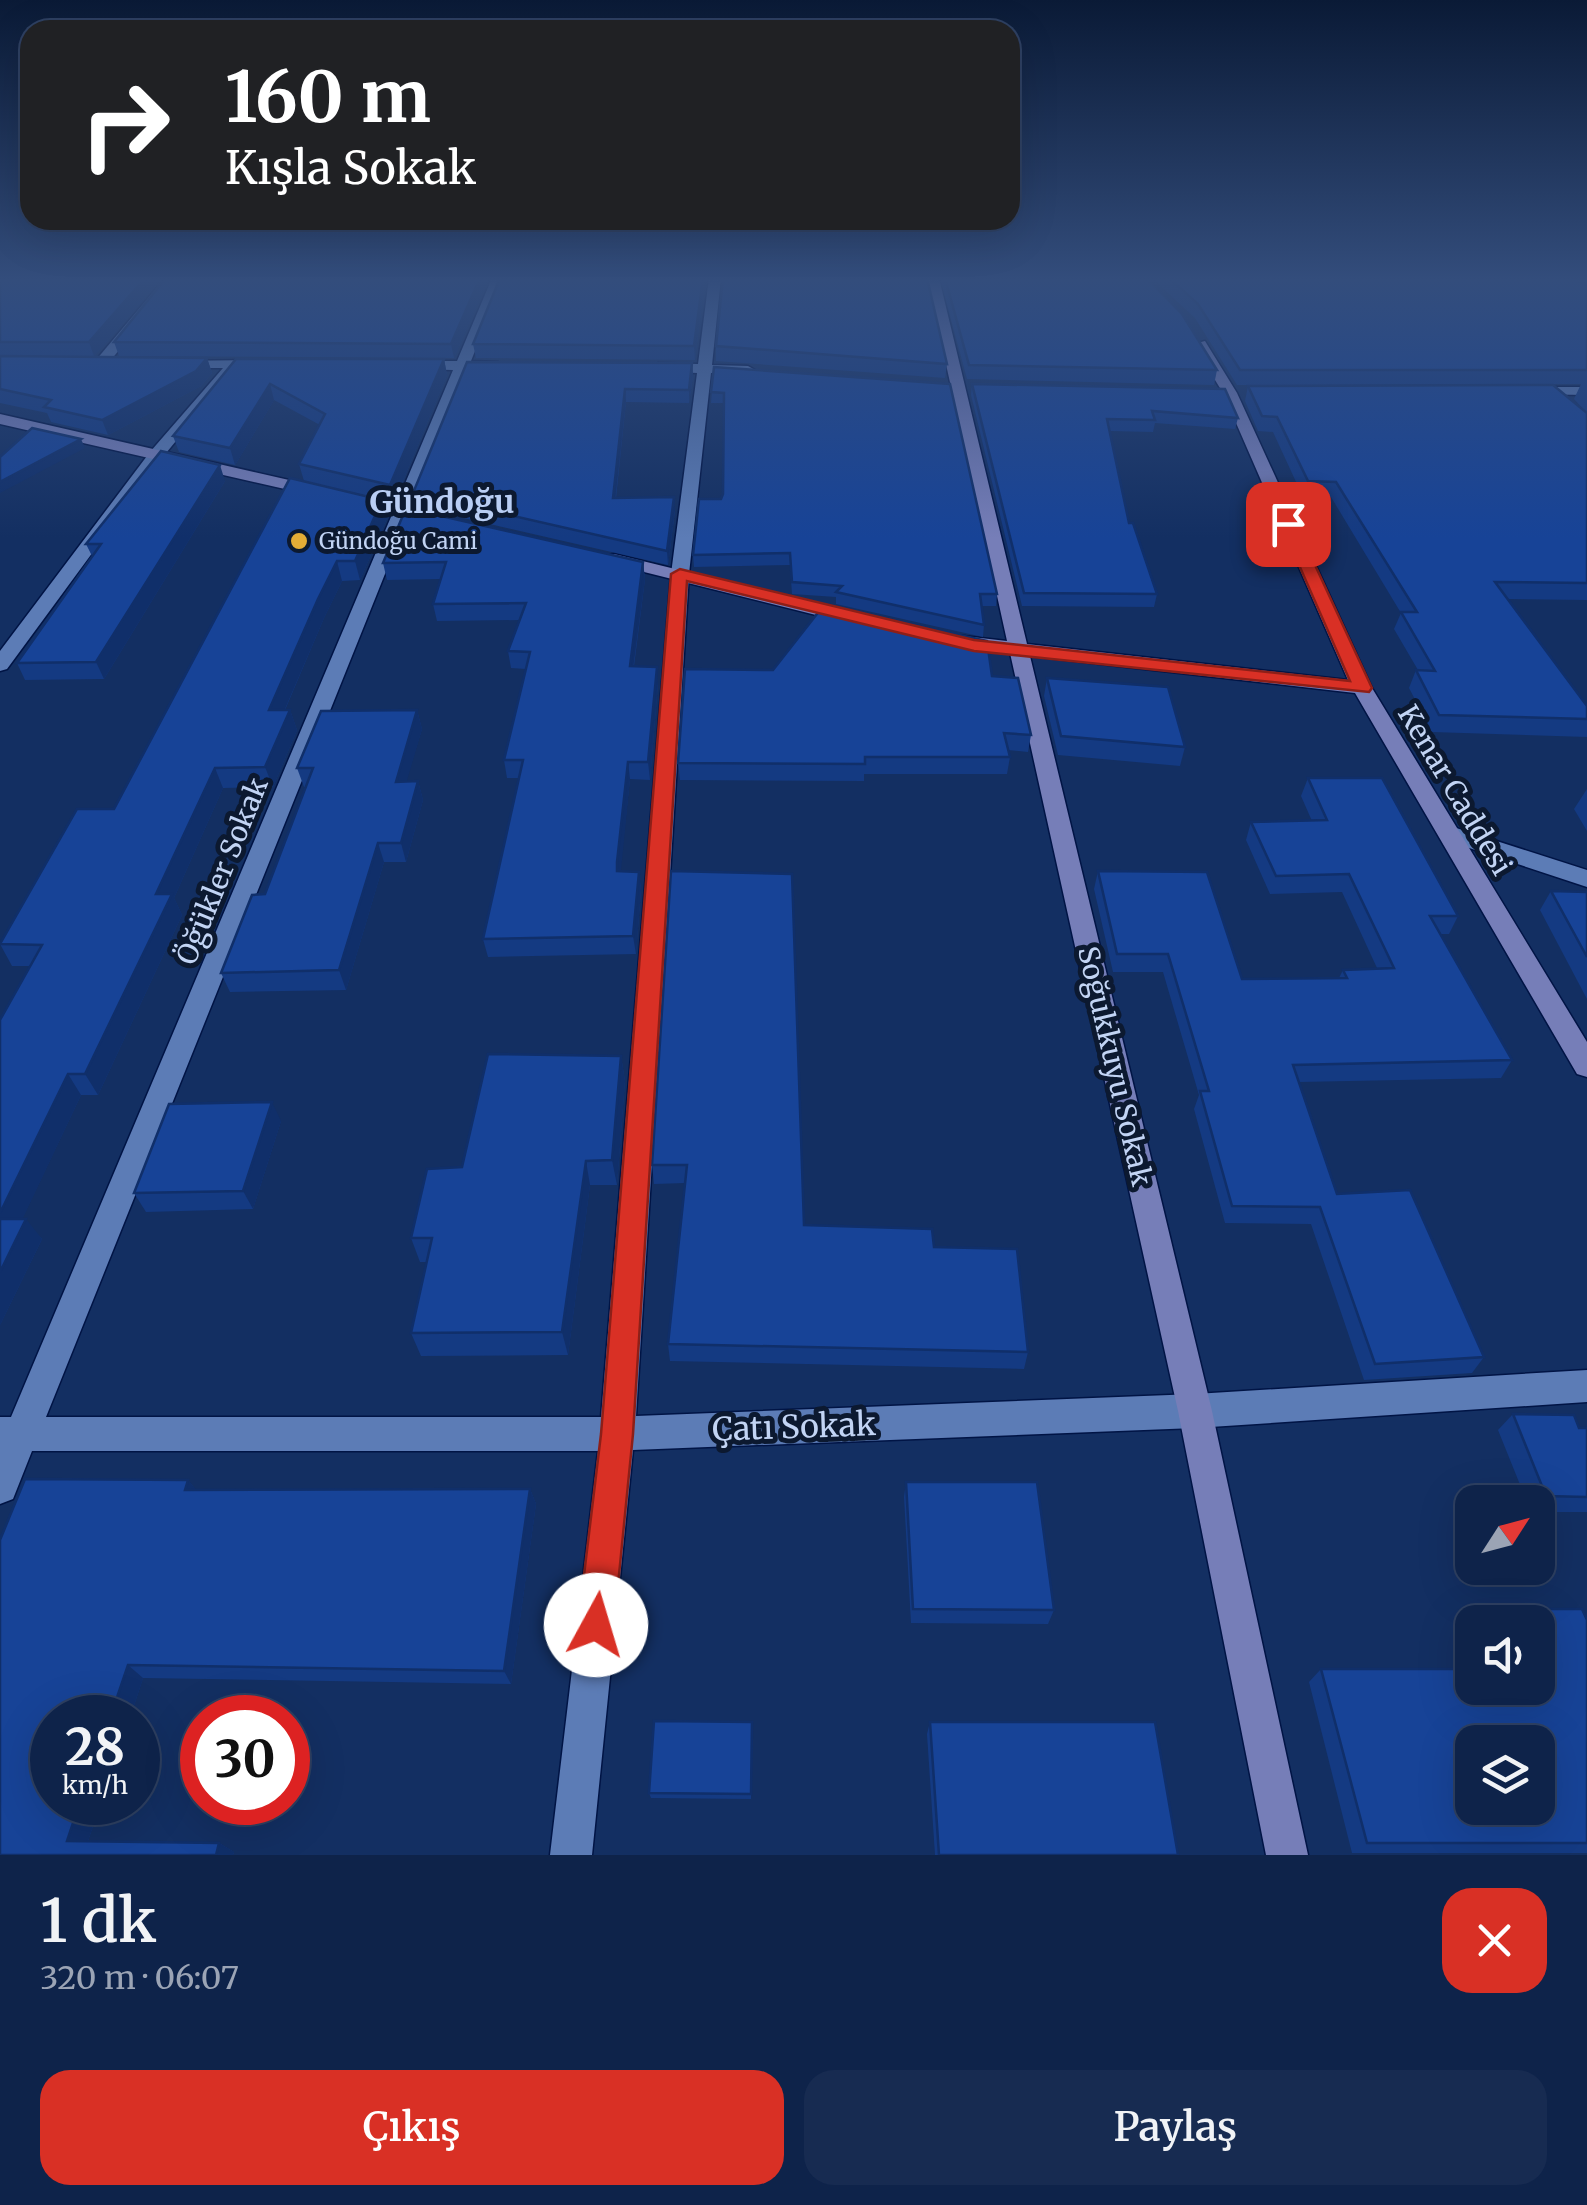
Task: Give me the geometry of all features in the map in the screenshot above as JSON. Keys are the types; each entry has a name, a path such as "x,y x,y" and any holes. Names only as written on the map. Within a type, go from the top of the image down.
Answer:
{"street":[{"path":"0,665 156,455 232,365"},
{"path":"404,365 518,366"},
{"path":"570,1855 617,1434 680,574 707,365"},
{"name":"Soğukkuyu Sokak","path":"953,365 1195,1411 1287,1855"},
{"name":"Kenar Caddesi","path":"1212,365 1229,393 1362,688 1587,1066"},
{"name":"Öğükler Sokak","path":"0,1486 11,1434 462,366"},
{"path":"632,367 762,371"},
{"path":"1552,390 1575,414"},
{"path":"1514,391 1587,391"},
{"path":"0,419 459,524"},
{"path":"588,553 879,624"},
{"path":"935,637 1018,652 1362,688"},
{"path":"1450,834 1587,879"},
{"name":"Çatı Sokak","path":"11,1434 617,1434 1195,1411 1587,1386"}],"building":[{"path":"0,365 201,365 102,420 44,407 51,400 0,389"},
{"path":"231,365 442,365 390,485 299,464 325,414 270,384 230,448 173,436"},
{"path":"466,365 692,365 689,390 625,389 613,498 674,497 667,551 413,493"},
{"path":"969,365 1214,365 1217,370"},
{"path":"1237,365 1587,365 1587,370 1240,370"},
{"path":"714,367 950,384 997,594 980,594 984,625 836,592 842,586 792,582 790,553 693,555 699,499 721,499 723,494 724,393 711,392"},
{"path":"972,384 1225,389 1238,418 1152,411 1155,420 1107,419 1129,523 1133,523 1157,594 1024,593"},
{"path":"1553,385 1587,413 1587,583 1495,582 1587,706 1587,719 1439,715 1416,670 1435,671 1401,612 1417,612 1336,482 1308,481 1277,417 1262,416 1248,386"},
{"path":"32,428 81,439 0,482 0,457"},
{"path":"161,451 220,465 96,662 17,663 101,544 86,544"},
{"path":"290,478 382,500 355,561 337,561 269,710 290,710 265,767 215,768 156,894 172,894 85,1074 68,1074 0,1213 0,1020 42,945 0,944 77,809 114,809"},
{"path":"406,508 643,562 630,666 657,667 648,762 628,762 617,862 617,871 639,872 633,936 483,939 523,760 504,760 530,652 508,651 526,603 433,604 446,562 383,563"},
{"path":"824,605 987,641 992,676 1018,678 1031,735 1004,733 1010,757 865,757 865,764 678,763 685,669 773,670"},
{"path":"1047,678 1168,687 1185,747 1061,736"},
{"path":"417,710 396,782 418,781 401,843 378,843 339,970 221,973 252,895 265,894 313,768 297,768 321,711"},
{"path":"1308,778 1382,778 1458,916 1430,916 1512,1060 1293,1065 1337,1194 1410,1190 1484,1357 1375,1364 1320,1207 1232,1206 1200,1091 1209,1091 1168,954 1117,954 1098,871 1207,872 1242,979 1347,978 1343,970 1394,968 1349,874 1276,876 1251,822 1327,820"},
{"path":"671,871 792,874 804,1225 932,1229 934,1247 1017,1249 1028,1352 668,1344 687,1165 652,1165"},
{"path":"1551,891 1587,892 1587,957"},
{"path":"488,1054 621,1056 612,1160 586,1161 562,1332 411,1333 432,1238 411,1238 427,1169 462,1167"},
{"path":"272,1102 243,1191 134,1193 169,1104"},
{"path":"0,1219 26,1219 0,1272"},
{"path":"1513,1414 1574,1415 1579,1428 1587,1428 1587,1497 1555,1496 1555,1485 1542,1485"},
{"path":"25,1479 188,1480 185,1490 530,1489 504,1671 128,1665 118,1695 30,1695 30,1825 72,1825 67,1841 219,1843 216,1855 0,1855 0,1540"},
{"path":"906,1482 1037,1482 1054,1610 913,1609"},
{"path":"1555,1609 1582,1609 1587,1620 1587,1843 1367,1843 1321,1669 1455,1669 1455,1705 1555,1705"},
{"path":"654,1721 752,1722 751,1794 649,1793"},
{"path":"930,1722 1155,1722 1178,1855 939,1855"}],"place":[{"name":"Gündoğu Cami","path":"299,541"}],"district":[{"name":"Gündoğu","path":"442,502"}],"route":[{"path":"596,1625 617,1434 680,574 974,646 1362,688 1288,524"}]}
